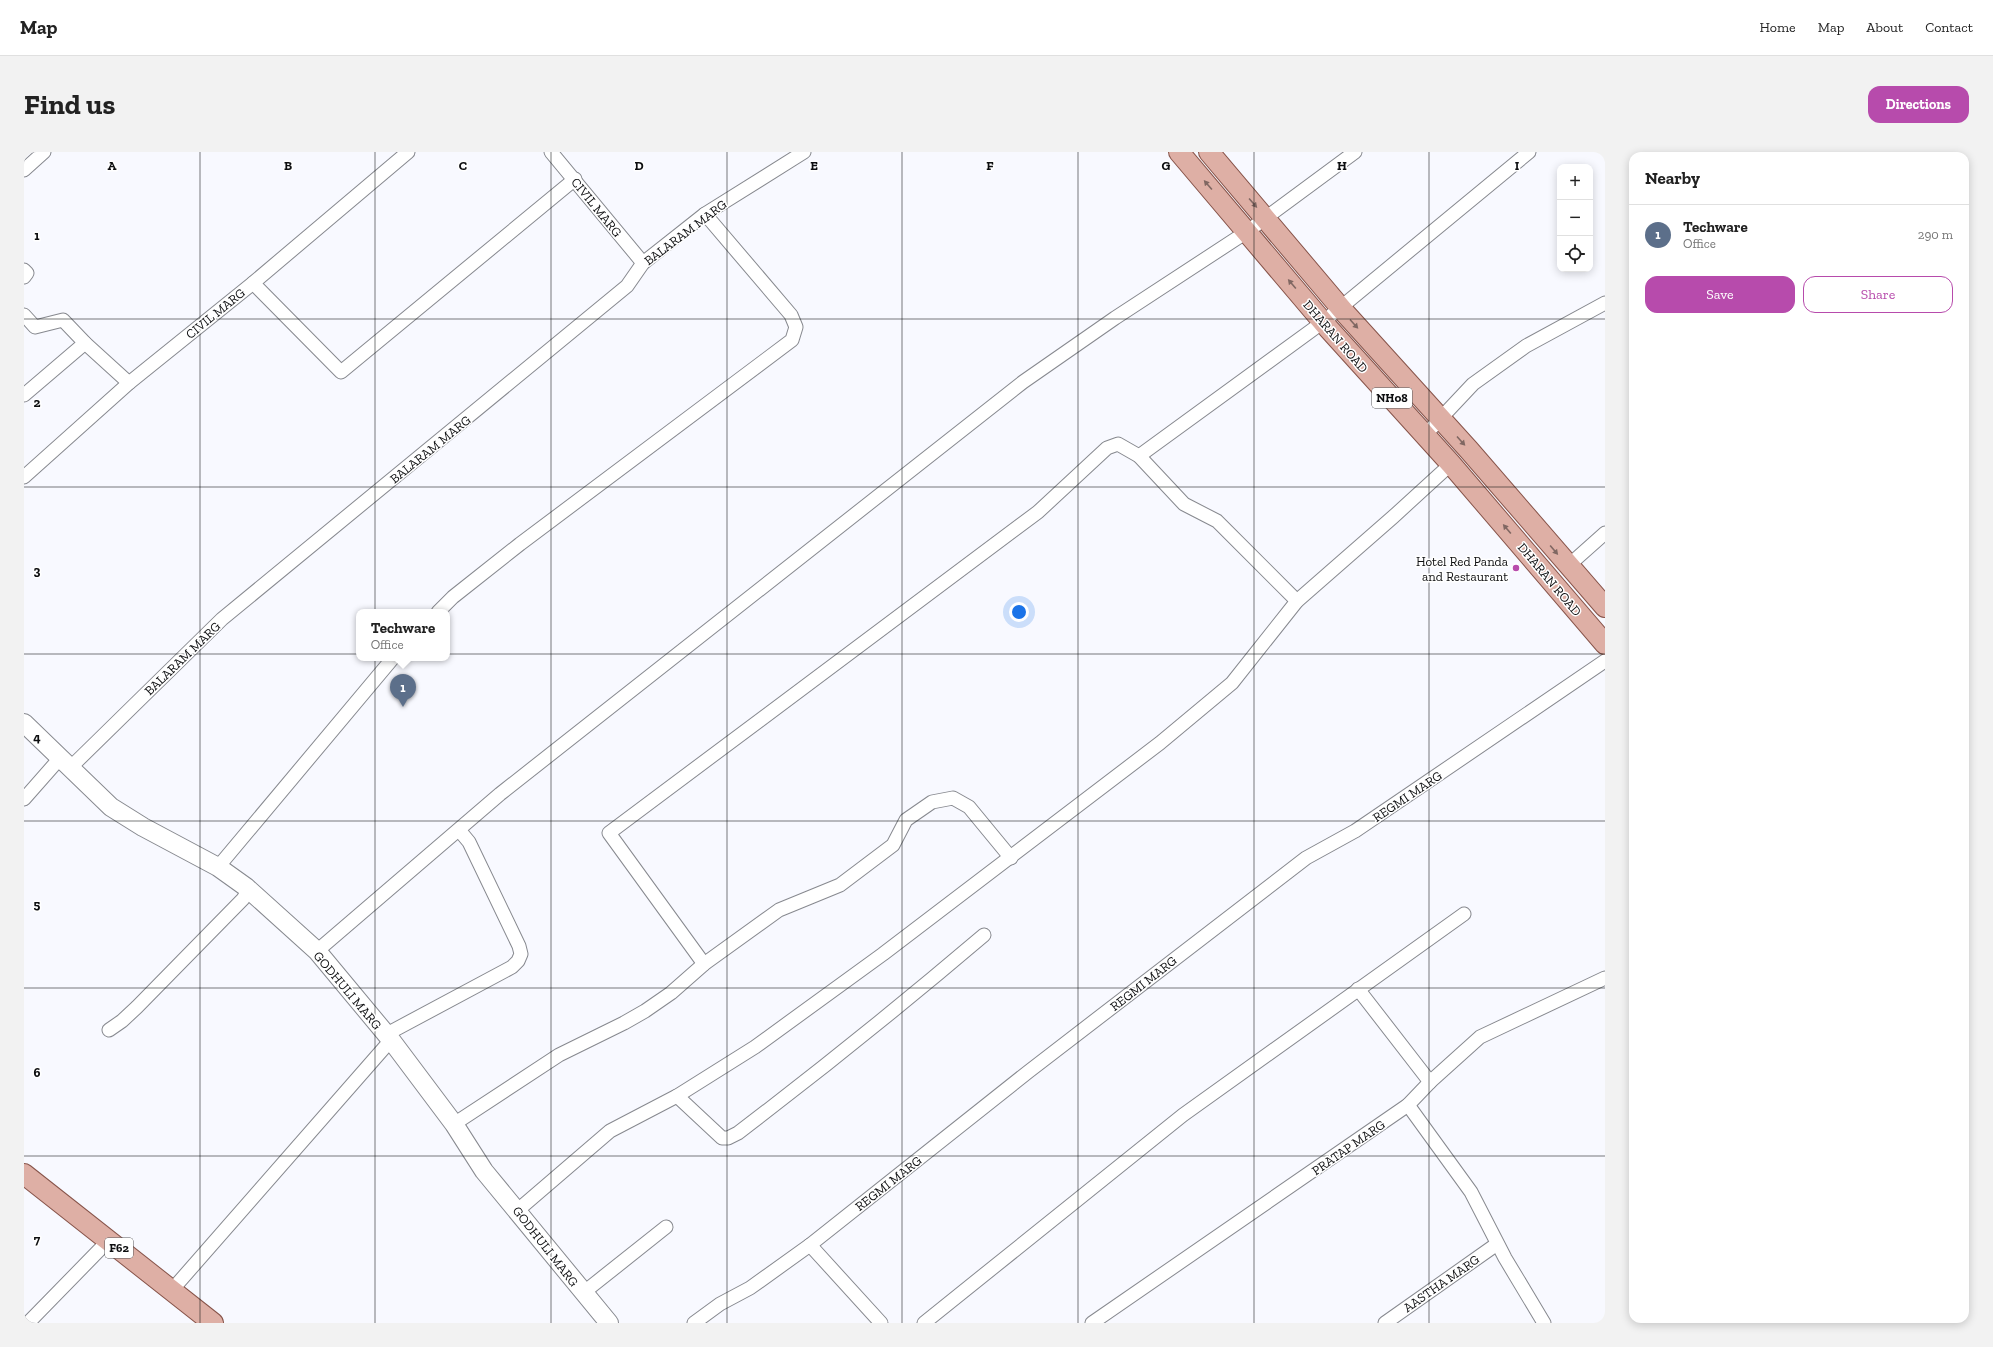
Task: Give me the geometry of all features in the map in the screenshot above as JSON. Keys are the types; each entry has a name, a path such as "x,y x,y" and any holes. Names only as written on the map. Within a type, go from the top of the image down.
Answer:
{"main road":[{"name":"DHARAN ROAD","path":"1179,152 1248,231 1323,322 1425,434 1605,644"},
{"name":"DHARAN ROAD","path":"1209,152 1266,218 1340,308 1440,418 1605,607"},
{"name":"GODHULI MARG","path":"24,723 111,807 143,827 218,867 249,889 317,951 388,1038 454,1124 484,1172 518,1210 582,1293 609,1323"},
{"name":"F62","path":"24,1174 202,1323"},
{"name":"F62","path":"24,1187 172,1290 213,1323"}],"street":[{"path":"24,170 44,152"},
{"name":"CIVIL MARG","path":"24,477 129,383 253,283 408,152"},
{"name":"CIVIL MARG","path":"551,152 575,179 643,263"},
{"name":"BALARAM MARG","path":"24,799 222,619 627,286 643,263 705,214 785,156 804,152"},
{"path":"317,951 500,794 1023,382 1115,318 1248,231 1355,152"},
{"path":"1138,456 1323,322 1529,152"},
{"path":"253,283 341,372 575,179"},
{"path":"441,609 453,597 520,544 792,340 796,327 791,315 705,214"},
{"path":"24,270 27,273 24,277"},
{"path":"1425,434 1473,384 1526,346 1605,303"},
{"path":"24,314 35,326 62,320 129,383"},
{"path":"24,395 85,343"},
{"path":"704,964 609,833 1038,512 1107,448 1118,444 1138,456 1184,504 1217,521 1297,601"},
{"path":"518,1210 610,1131 677,1096 755,1047 1011,858 1160,743 1232,683 1297,601 1451,464"},
{"path":"1568,566 1605,533"},
{"path":"218,867 390,661"},
{"name":"REGMI MARG","path":"694,1323 720,1304 750,1288 810,1245 1028,1072 1306,858 1355,831 1605,661"},
{"path":"454,1124 559,1055 645,1011 670,993 704,964 779,910 840,885 893,845 906,820 932,802 953,798 969,807 1011,858"},
{"path":"172,1290 388,1038 512,967 521,954 519,946 470,842 459,830"},
{"path":"109,1030 122,1021 137,1007 243,899 249,889"},
{"path":"924,1323 1183,1115 1464,914"},
{"path":"677,1096 722,1138 733,1136 776,1104 904,1002 984,934"},
{"name":"PRATAP MARG","path":"1092,1323 1408,1106 1430,1082 1480,1038 1605,978"},
{"path":"1358,989 1430,1082"},
{"path":"1408,1106 1471,1192 1497,1244 1544,1323"},
{"path":"582,1293 666,1227"},
{"path":"28,1323 106,1244"},
{"name":"AASTHA MARG","path":"1385,1323 1497,1244"},
{"path":"810,1245 881,1323"}],"place":[{"name":"Hotel Red Panda and Restaurant","path":"1516,568"},
{"name":"Techware","path":"403,707"}]}
